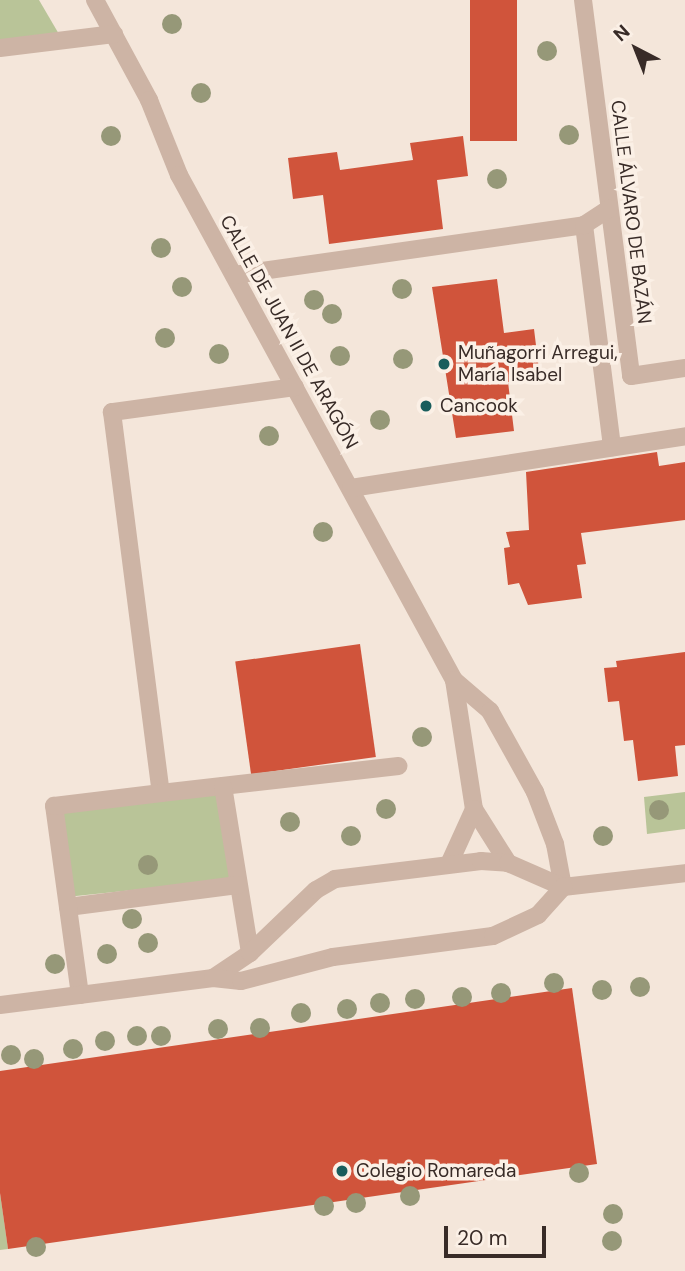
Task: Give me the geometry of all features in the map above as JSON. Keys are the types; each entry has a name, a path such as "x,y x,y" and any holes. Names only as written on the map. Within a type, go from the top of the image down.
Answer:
{"street":[{"name":"CALLE DE JUAN II DE ARAGÓN","path":"95,0 149,100 179,175 454,680 474,809 508,863"},
{"name":"CALLE ÁLVARO DE BAZÁN","path":"583,0 631,376 685,368"},
{"path":"0,48 114,34"},
{"path":"234,275 584,225 610,209"},
{"path":"584,225 612,447"},
{"path":"161,793 113,412 295,387"},
{"path":"351,488 685,436"},
{"name":"CALLE DE JUAN II DE ARAGÓN","path":"454,680 490,711 535,792 555,844 563,887"},
{"path":"80,995 54,806 398,766"},
{"path":"223,786 250,953"},
{"path":"450,862 474,809"},
{"path":"213,978 250,953 316,890 335,879 450,862 508,863 563,887 685,873"},
{"path":"68,907 239,885"},
{"path":"0,1004 213,978 266,977 333,957 492,936 538,915 563,887"}],"green space":[{"path":"0,0 39,0 63,41 0,47"},
{"path":"224,791 233,880 64,897 55,809"},
{"path":"685,792 685,829 647,834 644,797"},
{"path":"0,1193 8,1249 0,1250"}],"building":[{"path":"470,0 517,0 517,141 470,141"},
{"path":"463,136 468,176 437,180 443,229 329,244 323,195 293,199 288,158 337,152 340,170 413,160 410,143"},
{"path":"497,279 504,333 534,329 540,378 508,382 514,431 456,438 432,287"},
{"path":"657,452 659,466 685,462 685,520 581,533 586,564 577,565 582,598 528,605 519,583 508,585 504,548 510,547 506,532 529,530 526,472"},
{"path":"360,644 376,757 251,774 235,662"},
{"path":"685,652 685,745 675,746 678,776 638,781 633,740 624,741 619,701 608,702 604,668 617,667 616,661"},
{"name":"Colegio Romareda","path":"572,988 597,1164 8,1249 0,1193 0,1071"}],"place":[{"name":"Muñagorri Arregui, María Isabel","path":"444,364"},
{"name":"Cancook","path":"426,406"},
{"name":"Colegio Romareda","path":"342,1171"}]}
